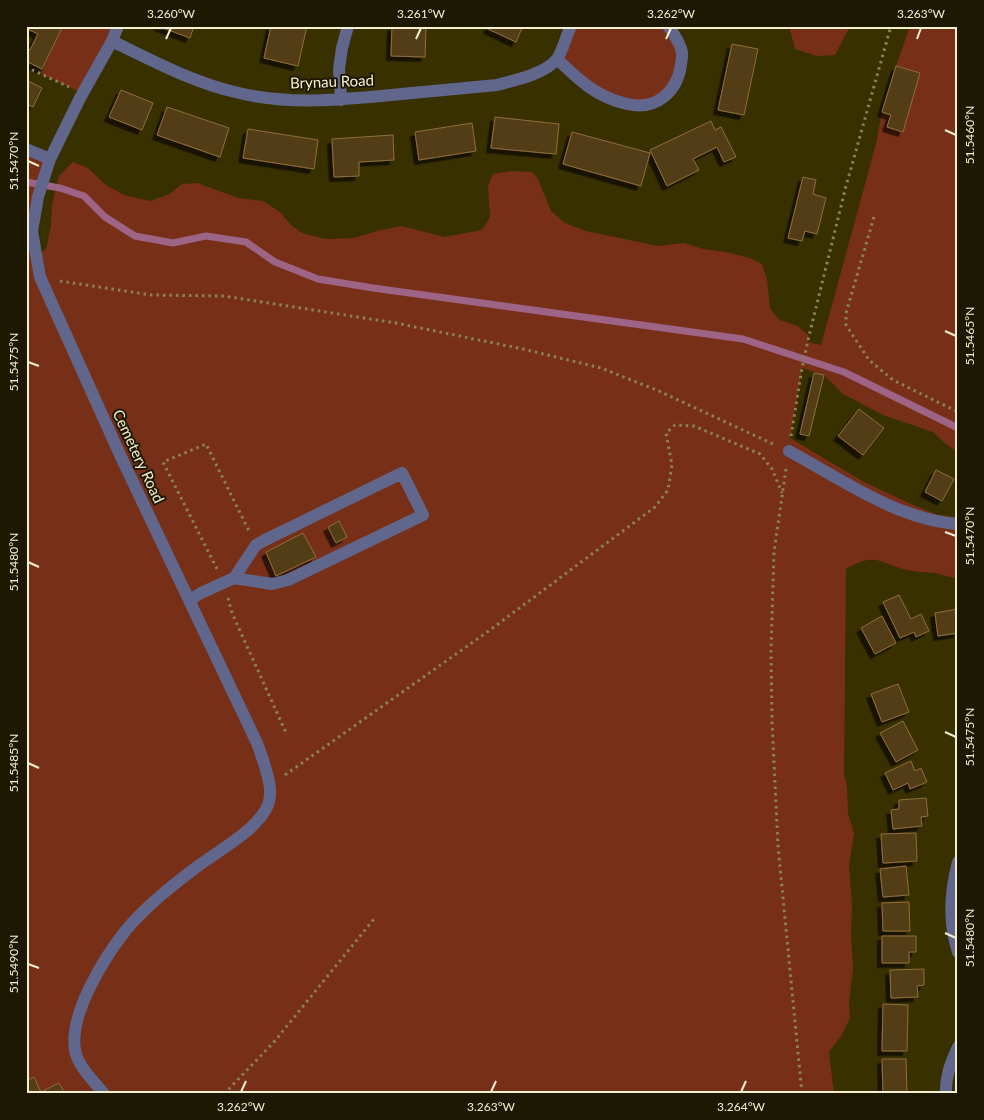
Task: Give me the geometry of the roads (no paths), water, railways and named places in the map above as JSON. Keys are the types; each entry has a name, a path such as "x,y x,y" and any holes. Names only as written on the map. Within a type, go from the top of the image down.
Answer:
{"street":[{"name":"Cemetery Road","path":"104,1094 84,1069 75,1052 76,1022 98,971 126,930 156,900 193,869 255,824 267,807 270,789 268,774 253,734 121,457 40,277 32,231 38,197 50,159 82,93 112,41 118,26"},
{"path":"341,100 339,69 348,26"},
{"path":"570,26 557,59 582,83 603,96 628,105 651,104 668,94 679,77 682,53 668,26"},
{"name":"Brynau Road","path":"112,41 176,72 206,84 240,94 304,102 497,85 542,71 557,59"},
{"path":"26,149 50,159"},
{"path":"789,451 896,509 939,523 958,524"},
{"path":"190,600 229,580 256,545 402,472 423,515 288,580 272,584 229,580"},
{"path":"958,862 952,891 950,915 953,936 958,952"},
{"path":"946,1094 945,1084 951,1062 958,1048"}],"waterway":[{"path":"26,182 60,188 84,196 105,217 135,236 173,243 206,236 246,242 275,262 318,279 743,339 844,372 958,428"}]}
